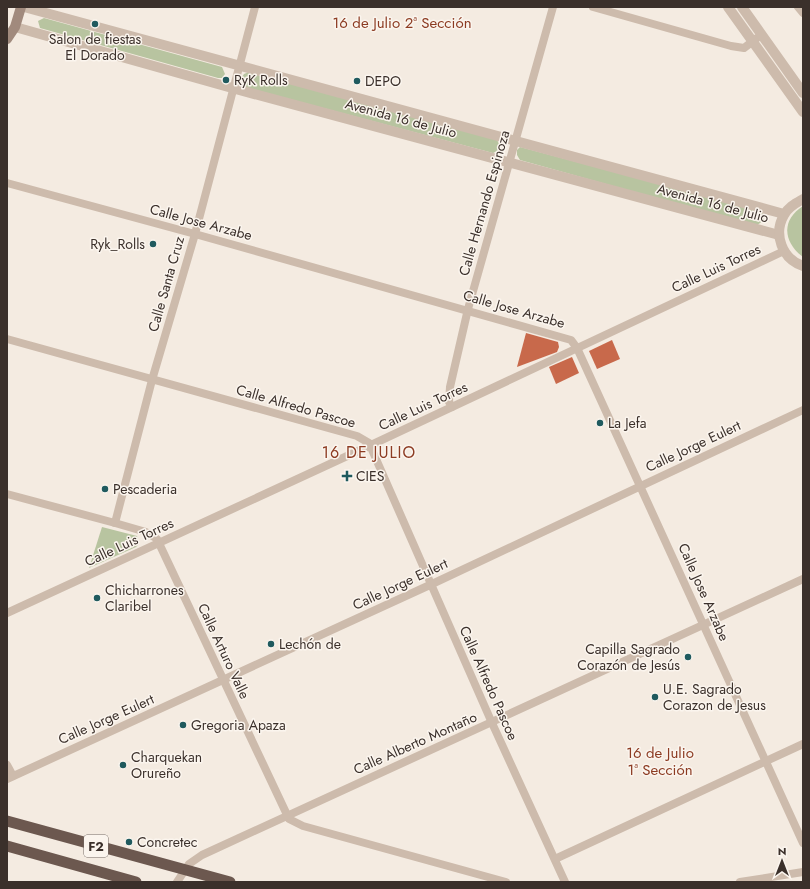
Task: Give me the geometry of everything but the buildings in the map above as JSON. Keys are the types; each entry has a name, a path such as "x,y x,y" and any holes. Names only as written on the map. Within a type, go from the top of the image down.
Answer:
{"highway":[{"name":"F2","path":"7,821 230,882"},
{"name":"F2","path":"7,846 136,882"}],"main road":[{"path":"7,39 15,27 23,7"}],"street":[{"name":"Avenida 16 de Julio","path":"23,7 784,214"},
{"name":"Calle Santa Cruz","path":"115,522 152,380 195,234 232,88 255,7"},
{"name":"Calle Hernando Espinoza","path":"452,407 449,402 450,387 468,309 553,7"},
{"path":"593,7 731,46 744,48 761,35"},
{"path":"728,7 803,112"},
{"path":"742,7 803,93"},
{"path":"798,7 803,12"},
{"name":"Avenida 16 de Julio","path":"15,27 232,88 779,235"},
{"name":"Calle Jose Arzabe","path":"7,183 468,309 571,340 577,348 641,485 803,843"},
{"path":"803,199 792,205 784,214 780,224 779,235 784,251 790,259 803,266"},
{"name":"Calle Luis Torres","path":"7,613 371,445 784,251"},
{"name":"Calle Alfredo Pascoe","path":"7,339 357,436 371,445 492,723 565,882"},
{"name":"Calle Jorge Eulert","path":"10,777 432,584 803,410"},
{"name":"Calle Arturo Valle","path":"7,494 115,522 146,532 153,536 159,543 287,816"},
{"name":"Calle Alberto Montaño","path":"177,882 184,870 202,855 803,579"},
{"path":"555,859 803,744"},
{"path":"7,765 10,777"},
{"path":"287,816 303,826 506,882"},
{"path":"740,882 803,872"}],"green space":[{"path":"44,18 222,67 225,74 222,78 218,78 40,28 38,21"},
{"path":"249,72 496,139 499,143 499,150 493,153 244,87 242,77 244,74"},
{"path":"520,147 762,211 764,220 756,226 520,160 517,155 517,150"},
{"path":"803,206 803,257 791,245 787,231 791,218"},
{"path":"102,527 137,536 139,544 136,547 89,568"}],"place":[{"name":"Salon de fiestas El Dorado","path":"95,24"},
{"name":"RyK Rolls","path":"226,80"},
{"name":"DEPO","path":"357,81"},
{"name":"Ryk_Rolls","path":"153,244"},
{"name":"La Jefa","path":"600,423"},
{"name":"CIES","path":"347,476"},
{"name":"Pescaderia","path":"105,489"},
{"name":"Chicharrones Claribel","path":"97,598"},
{"name":"Lechón de","path":"271,644"},
{"name":"Capilla Sagrado Corazón de Jesús","path":"688,657"},
{"name":"U.E. Sagrado Corazon de Jesus","path":"655,697"},
{"name":"Gregoria Apaza","path":"183,725"},
{"name":"Charquekan Orureño","path":"123,765"},
{"name":"Concretec","path":"129,842"}],"district":[{"name":"16 de Julio 2ª Sección","path":"402,23"},
{"name":"16 DE JULIO","path":"369,452"},
{"name":"16 de Julio 1ª Sección","path":"660,762"}]}
